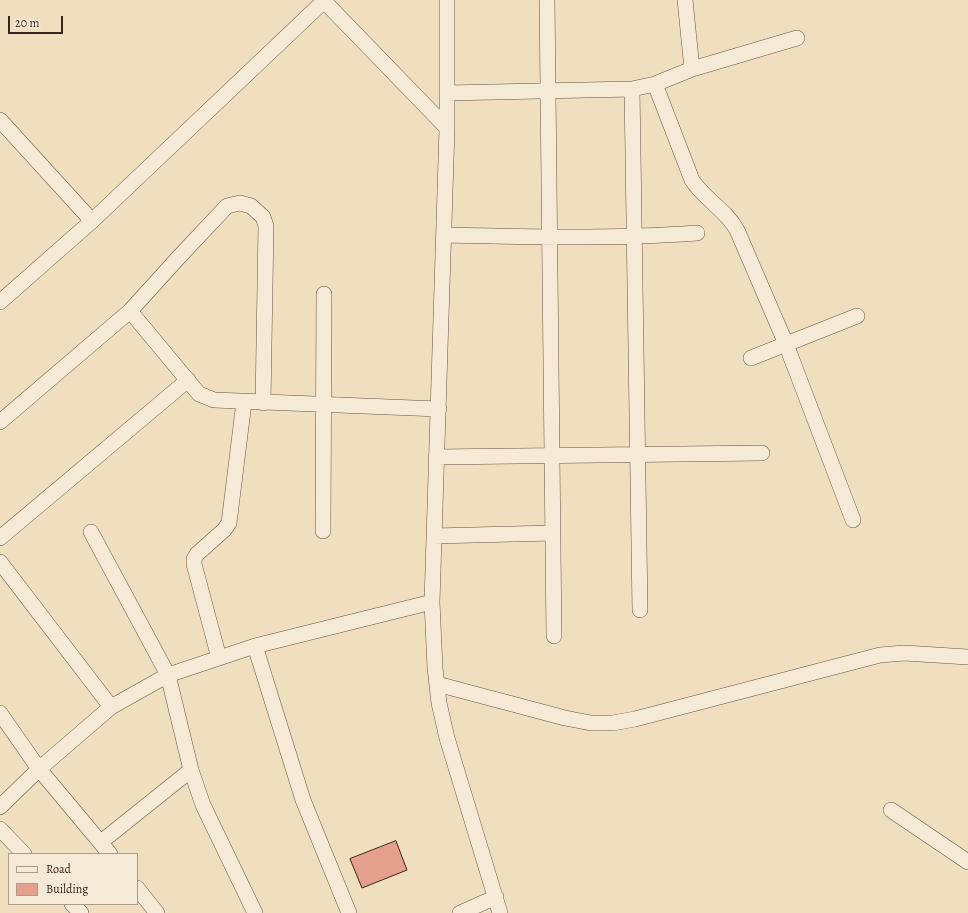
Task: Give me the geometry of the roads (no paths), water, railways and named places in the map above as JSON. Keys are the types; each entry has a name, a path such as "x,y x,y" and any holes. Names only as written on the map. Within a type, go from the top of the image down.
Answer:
{"street":[{"path":"447,0 447,128 432,602 437,684 447,738 500,913"},
{"path":"548,0 554,636"},
{"path":"685,0 692,70"},
{"path":"0,302 92,221 323,1 447,128"},
{"path":"447,93 549,92 632,89 655,84 692,70 797,38"},
{"path":"655,84 692,180 702,194 733,222 786,344 853,520"},
{"path":"632,89 636,237 637,453 640,610"},
{"path":"0,120 92,221"},
{"path":"0,422 130,311 178,256 227,206 240,202 251,206 263,217 266,226 263,403"},
{"path":"444,235 550,238 636,237 697,233"},
{"path":"323,531 324,294"},
{"path":"130,311 199,394 207,399 324,406 439,409"},
{"path":"752,358 857,316"},
{"path":"0,538 188,380"},
{"path":"219,658 194,564 194,558 224,530 229,523 244,402"},
{"path":"436,457 553,454 762,452"},
{"path":"91,532 168,675 191,770 211,822 254,913"},
{"path":"434,536 553,533"},
{"path":"0,562 111,707"},
{"path":"0,807 39,769 111,707 168,675 255,646 432,602"},
{"path":"255,646 303,800 349,913"},
{"path":"437,684 565,718 591,722 614,723 635,719 880,655 904,653 968,657"},
{"path":"0,713 39,769 109,853"},
{"path":"101,842 191,770"},
{"path":"891,810 968,862"},
{"path":"0,829 23,853"},
{"path":"138,889 157,913"},
{"path":"460,913 496,897"},
{"path":"73,905 81,913"}]}
